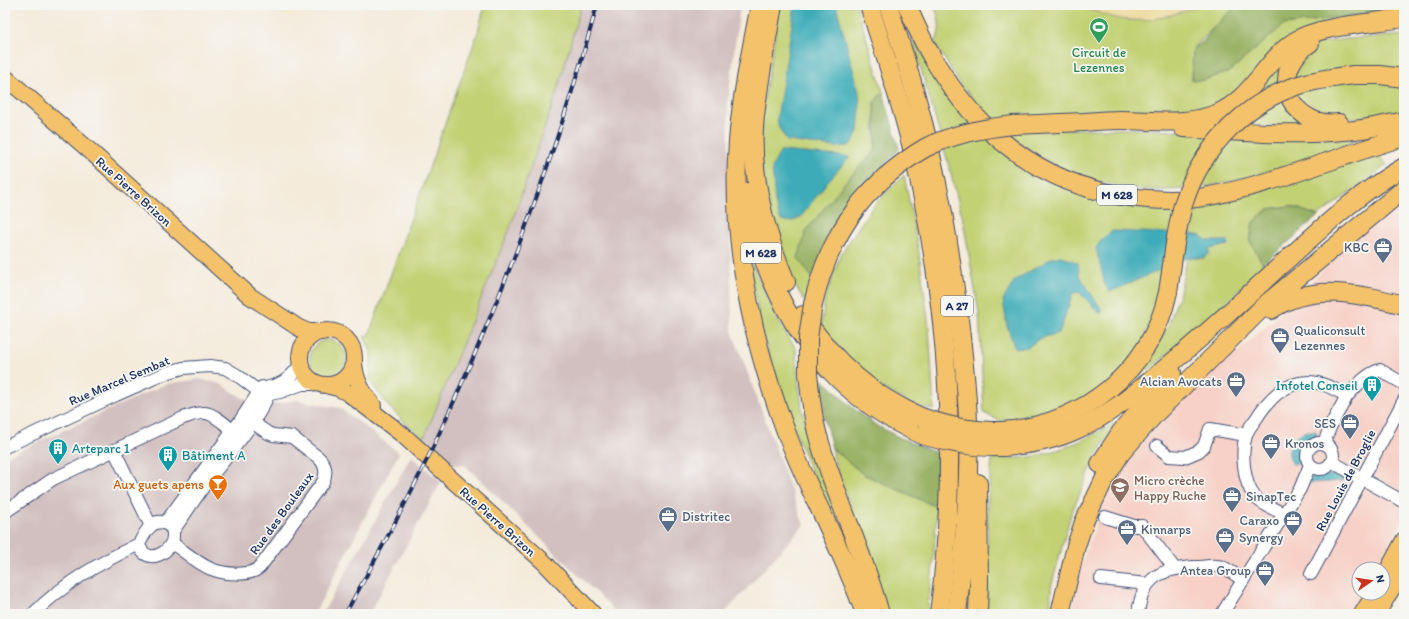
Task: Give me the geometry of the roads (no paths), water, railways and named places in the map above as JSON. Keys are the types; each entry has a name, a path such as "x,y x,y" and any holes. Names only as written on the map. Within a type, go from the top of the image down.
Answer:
{"highway":[{"path":"760,5 740,114 737,158 739,236 749,306 762,360 777,408 791,444 853,580 865,614"},
{"name":"M 628","path":"766,5 751,95 745,154 745,181 752,226 761,255 773,284 786,309 816,356 858,397 879,413 900,425 922,435 965,446 985,448 1030,427 1061,418 1088,405 1113,386 1136,362 1152,338 1162,315 1168,292 1176,233 1185,201 1195,175 1218,141 1252,109 1275,95 1306,83 1327,78 1354,75 1380,75 1404,78"},
{"name":"M 628","path":"772,5 758,87 754,129 754,148 764,221 788,287 798,307 812,329 849,371 874,391 893,403 921,417 945,425 984,431 1002,439 1027,445 1076,431 1094,422 1134,394 1210,331 1330,221 1370,189 1404,167"},
{"name":"A 27","path":"869,5 891,74 915,160 934,264 943,336 949,417 949,478 946,547 939,614"},
{"name":"A 27","path":"888,5 922,119 944,216 961,340 968,421 968,464 964,539 957,614"},
{"name":"M 628","path":"907,5 922,39 945,78 987,129 1010,148 1042,168 1073,183 1099,191 1143,199 1203,198 1256,185 1375,145 1402,127"},
{"path":"880,614 870,579 826,462 818,435 810,397 808,373 808,338 813,304 821,275 840,233 857,207 885,177 909,158 925,148 941,141 981,130 1014,125 1120,120 1180,121 1208,117 1229,107 1239,100 1276,58 1304,36 1323,30 1404,18"},
{"path":"1402,127 1321,123 1312,120 1304,114 1291,99 1288,89 1287,74 1292,59 1303,47 1314,41 1326,37 1404,25"},
{"path":"1373,30 1404,29"},
{"path":"1083,122 1268,134 1402,127"},
{"name":"M 628","path":"1059,614 1076,546 1084,522 1104,480 1121,453 1143,427 1276,296 1404,188"},
{"path":"944,216 950,232 960,272 974,380 979,532 978,614"},
{"path":"1213,358 1262,317 1275,308 1296,298 1317,293 1340,293 1404,305"},
{"name":"M 628","path":"1059,614 1062,573 1072,529 1082,502 1096,472 1121,432 1210,331"}],"main road":[{"name":"Rue Pierre Brizon","path":"5,76 89,150 236,284 263,305 304,330 322,332"},
{"name":"Rue Pierre Brizon","path":"263,305 290,335 301,358"},
{"path":"322,332 333,332 346,338 354,351 354,362 351,372 345,380 339,383 324,385 312,380 306,375 301,358 305,343 310,338 322,332"},
{"name":"Rue Pierre Brizon","path":"354,362 355,375 360,388 370,402 400,432 532,552 592,614"},
{"name":"Rue Pierre Brizon","path":"324,385 338,388 348,393 400,432"},
{"path":"1391,564 1404,540"},
{"path":"1377,614 1404,568"},
{"path":"1362,614 1370,601"}],"street":[{"path":"169,527 237,434 265,390 290,377 301,358"},
{"name":"Rue Marcel Sembat","path":"5,447 116,395 178,369 201,366 217,366 232,371 247,382 265,390"},
{"path":"1324,443 1331,425 1348,396 1364,378 1373,372 1380,370 1404,384"},
{"path":"1284,514 1256,498 1249,486 1244,462 1246,435 1262,408 1275,394 1294,384 1307,382 1322,383 1348,396"},
{"path":"265,390 280,392 302,384 324,385"},
{"path":"237,434 254,420 265,390"},
{"name":"Rue Louis de Broglie","path":"1311,574 1404,400"},
{"path":"5,512 53,478 183,418 199,413 210,414 237,434"},
{"name":"Rue des Bouleaux","path":"172,543 212,569 237,574 245,574 255,571 260,567 323,482 326,470 320,458 292,437 268,433 254,420"},
{"path":"1157,446 1169,456 1186,457 1199,451 1204,446 1210,429 1246,435"},
{"path":"1315,443 1324,443 1333,453 1332,462 1329,466 1322,470 1317,470 1310,465 1306,457 1308,449 1315,443"},
{"path":"114,450 151,526"},
{"path":"1332,462 1404,502"},
{"path":"1222,614 1300,489 1310,465"},
{"path":"1105,517 1134,526 1142,526 1175,569"},
{"path":"33,614 60,590 83,574 110,557 139,544 144,534 157,522 169,527 174,536 172,543 161,554 150,556 143,552 139,544"},
{"path":"1138,614 1139,604 1147,584 1158,574 1175,569 1221,566 1243,580"},
{"path":"1100,579 1147,584"}],"water":[{"path":"795,5 836,5 859,92 860,110 858,131 854,141 849,146 835,147 787,141 779,128 777,119"},
{"path":"781,151 850,157 828,181 800,218 790,222 780,219 775,202 772,167"},
{"path":"1112,231 1190,234 1201,236 1208,241 1227,241 1228,245 1209,249 1209,254 1204,258 1187,258 1110,292 1105,285 1096,248 1102,239"},
{"path":"1061,256 1078,263 1079,275 1101,309 1101,314 1079,292 1073,293 1059,333 1040,338 1028,347 1015,349 1007,326 1003,300 1015,280 1052,258"},
{"path":"1308,431 1315,431 1317,436 1304,446 1299,464 1293,464 1289,454 1291,443 1298,435"},
{"path":"1335,475 1343,479 1343,481 1310,483 1312,476"}],"railway":[{"path":"345,614 423,468 458,393 504,284 564,118 597,5"}],"place":[{"name":"Circuit de Lezennes","path":"1099,44"},
{"name":"KBC","path":"1383,264"},
{"name":"Qualiconsult Lezennes","path":"1280,354"},
{"name":"Alcian Avocats","path":"1236,398"},
{"name":"Infotel Conseil","path":"1372,402"},
{"name":"SES","path":"1350,440"},
{"name":"Kronos","path":"1271,460"},
{"name":"Arteparc 1","path":"58,465"},
{"name":"Bâtiment A","path":"168,472"},
{"name":"Aux guets apens","path":"218,501"},
{"name":"Micro crèche Happy Ruche","path":"1120,504"},
{"name":"SinapTec","path":"1232,513"},
{"name":"Distritec","path":"668,533"},
{"name":"Caraxo","path":"1293,537"},
{"name":"Kinnarps","path":"1127,546"},
{"name":"Synergy","path":"1225,554"},
{"name":"Antea Group","path":"1265,587"}]}
